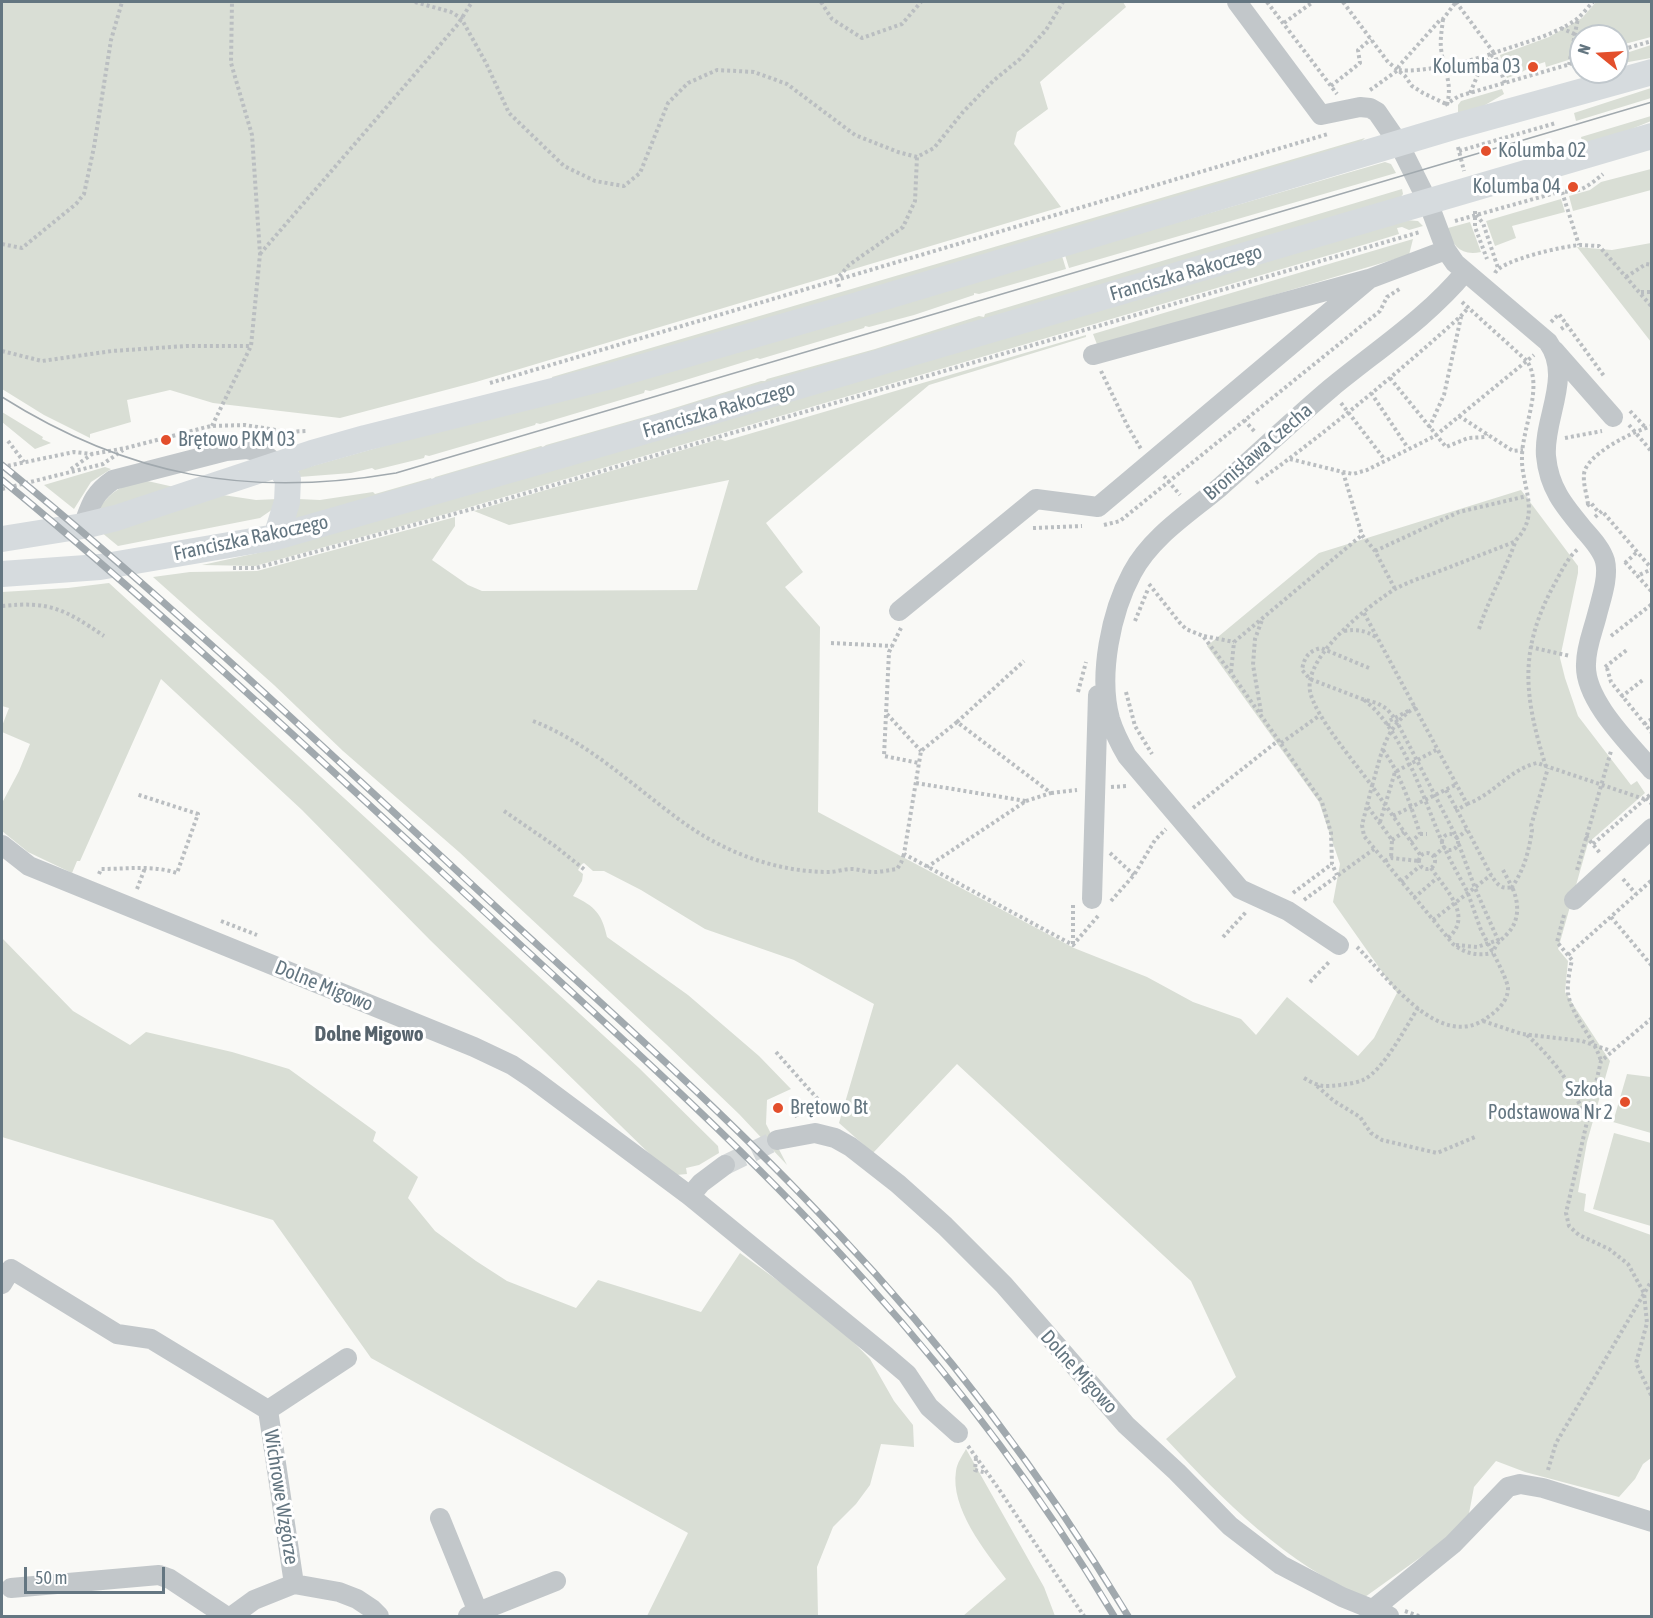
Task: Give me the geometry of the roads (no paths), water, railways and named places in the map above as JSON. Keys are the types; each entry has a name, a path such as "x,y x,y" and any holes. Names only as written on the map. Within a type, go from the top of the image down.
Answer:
{"main road":[{"path":"2,539 83,526 116,518 312,453 604,378 839,311 1399,144 1450,115 1652,72"},
{"name":"Franciszka Rakoczego","path":"2,574 100,567 276,537 569,454 1652,136"},
{"path":"276,537 287,501 288,479 278,465"}],"street":[{"path":"1237,2 1321,115 1348,108 1370,108 1377,112 1399,144 1428,202 1446,250 1455,263 1552,343 1582,381 1619,420"},
{"path":"1097,363 1369,279 1446,250"},
{"name":"Bronisława Czecha","path":"1339,945 1290,903 1240,889 1173,824 1127,756 1117,738 1110,717 1106,668 1110,633 1132,572 1156,540 1267,447 1330,389 1417,321 1449,291 1465,272"},
{"path":"899,610 1036,499 1098,507 1369,279"},
{"path":"1552,343 1558,368 1546,453 1548,474 1554,491 1592,529 1606,571 1586,655 1589,684 1617,730 1652,770"},
{"path":"83,526 100,488 113,480 215,453 247,449 263,453 278,465"},
{"name":"Bronisława Czecha","path":"1092,899 1098,685 1106,668"},
{"path":"1570,906 1652,828"},
{"name":"Dolne Migowo","path":"2,845 29,866 474,1047 512,1065 690,1196 888,1357 906,1374 929,1407 954,1430"},
{"name":"Dolne Migowo","path":"777,1140 815,1133 827,1135 851,1147 897,1183 1004,1285 1126,1425 1177,1472 1230,1526 1281,1565 1389,1613"},
{"path":"690,1196 701,1183 725,1165"},
{"name":"Wichrowe Wzgórze","path":"2,1284 11,1269 117,1334 151,1340 268,1410"},
{"name":"Wichrowe Wzgórze","path":"268,1410 347,1358"},
{"name":"Wichrowe Wzgórze","path":"268,1410 294,1584"},
{"path":"1389,1613 1508,1487 1520,1484 1543,1488 1652,1522"},
{"path":"440,1518 473,1614 556,1581"},
{"path":"10,1588 159,1575 170,1579 226,1617"},
{"name":"Wichrowe Wzgórze","path":"232,1617 254,1600 294,1584 339,1592 357,1599 379,1617"}],"tunnel":[{"path":"725,1165 777,1140"}],"tram line":[{"path":"2,397 49,424 96,446 144,463 192,474 240,481 290,483 342,480 396,473 1652,102"}],"railway":[{"path":"2,465 125,568 244,675 660,1058 792,1185 875,1274 992,1415 1062,1513 1128,1616"},
{"path":"2,480 187,638 632,1048 775,1186 866,1282 967,1402 1029,1485 1114,1616"}],"place":[{"name":"Kolumba 03","path":"1533,67"},
{"name":"Kolumba 02","path":"1486,151"},
{"name":"Kolumba 04","path":"1573,187"},
{"name":"Brętowo PKM 03","path":"166,440"},
{"name":"Szkoła Podstawowa Nr 2","path":"1625,1102"},
{"name":"Brętowo Bt","path":"778,1108"}],"district":[{"name":"Dolne Migowo","path":"369,1034"}]}
